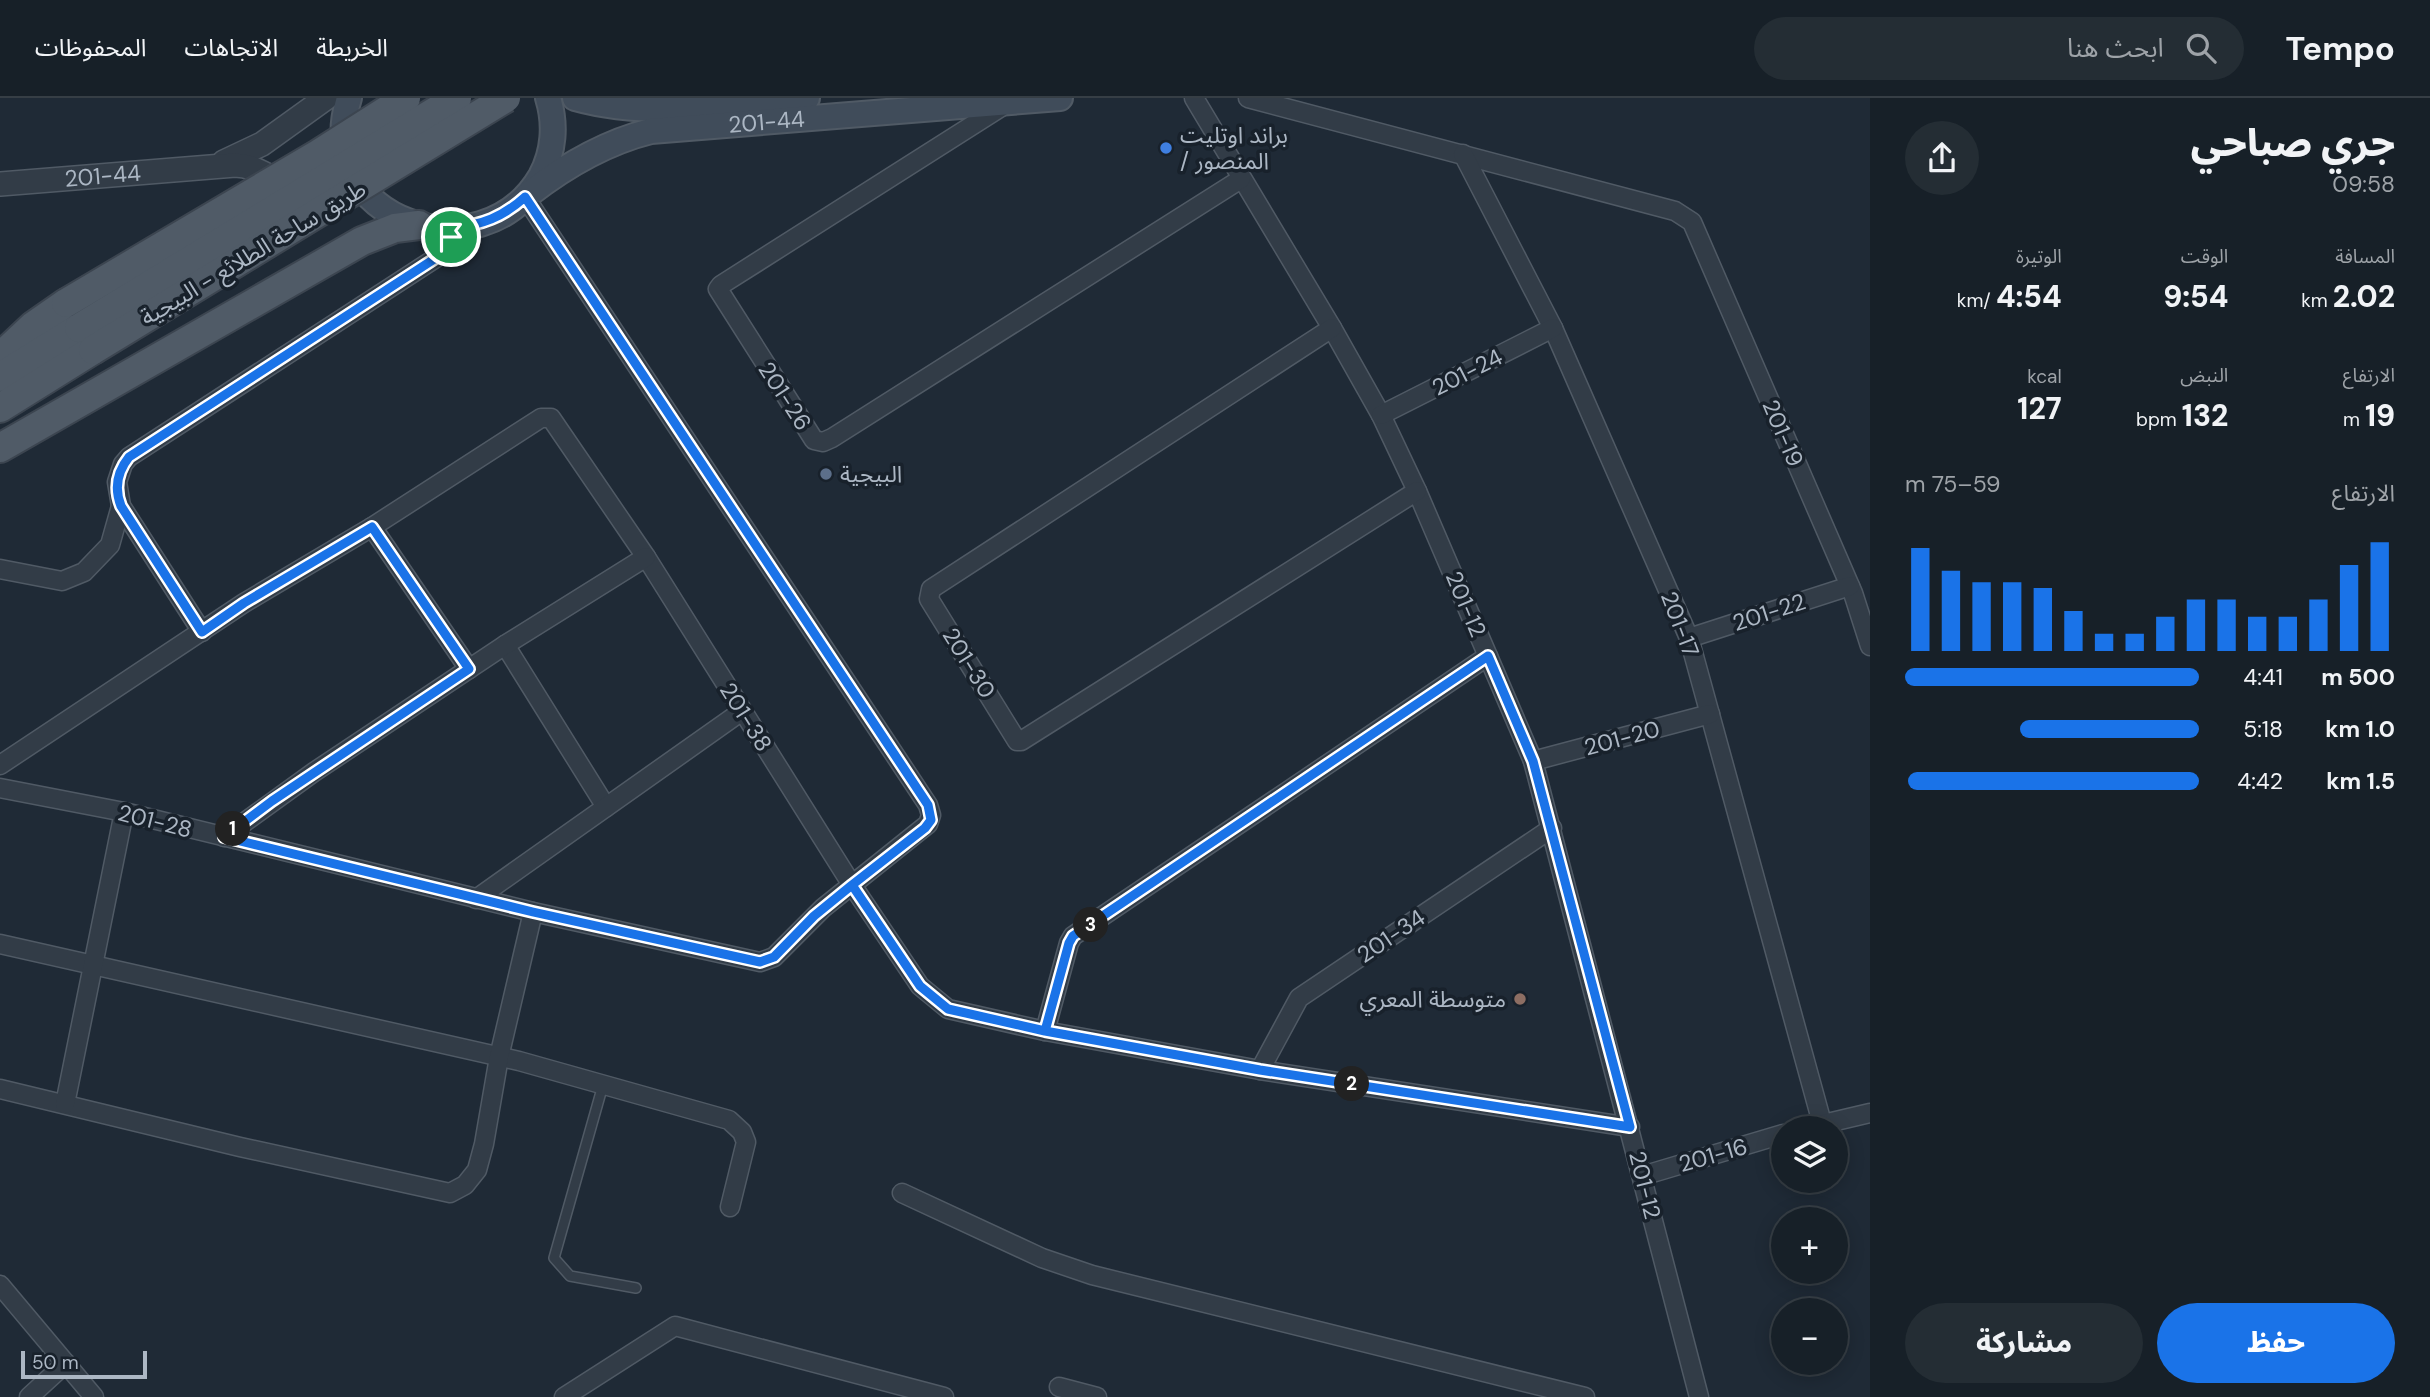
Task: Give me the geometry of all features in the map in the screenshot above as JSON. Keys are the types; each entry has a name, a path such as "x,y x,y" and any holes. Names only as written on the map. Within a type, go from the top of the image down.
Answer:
{"main road":[{"name":"201-44","path":"349,98 344,116 344,147 358,181 372,201 395,217 419,225 452,228 474,225 503,215 572,164 623,140 651,131 1060,98"},
{"path":"0,356 33,326 66,303 318,155 405,98"},
{"name":"طريق ساحة الطلائع - البيجية","path":"0,408 86,339 457,98"},
{"name":"طريق ساحة الطلائع - البيجية","path":"0,377 86,339 506,98"},
{"path":"527,195 546,166 551,150 553,133 548,98"},
{"path":"575,98 612,106 660,109 807,98"},
{"path":"0,448 354,246 395,228 419,225"}],"street":[{"name":"201-44","path":"204,167 243,155 326,98"},
{"name":"201-12","path":"1194,98 1381,415 1418,491 1533,761 1699,1397"},
{"path":"1248,98 1463,153"},
{"name":"201-26","path":"1008,103 718,289 718,293 814,440 823,442 832,438 1241,179"},
{"name":"201-19","path":"1463,153 1675,211 1692,222 1850,586 1870,646"},
{"name":"201-17","path":"1463,153 1553,328 1689,638 1820,1116"},
{"name":"201-44","path":"0,184 204,167 251,167 280,182 292,184 330,170 344,169 358,181"},
{"path":"527,195 930,810 931,820 925,828 852,885"},
{"path":"202,632 121,506 117,482 123,464 129,457 442,254 450,244 452,228"},
{"name":"201-30","path":"1332,328 931,589 929,598 1017,741 1021,741 1418,491"},
{"name":"201-24","path":"1381,415 1553,328"},
{"name":"201-38","path":"372,527 541,418 551,418 646,557 852,885 920,986 948,1009 1045,1031"},
{"path":"0,569 62,580 84,572 110,545 121,506"},
{"path":"0,765 244,603 372,527 469,669"},
{"path":"224,837 282,793 505,645 646,557"},
{"name":"201-22","path":"1689,638 1850,586"},
{"path":"505,645 607,807"},
{"path":"1488,656 1073,936 1045,1031 1260,1070 1630,1127"},
{"path":"476,899 742,712"},
{"name":"201-20","path":"1533,761 1710,714"},
{"name":"201-28","path":"0,788 124,812 476,899 760,962 774,957 814,916 852,885"},
{"path":"65,1104 124,812"},
{"name":"201-34","path":"1260,1070 1299,998 1552,828"},
{"path":"0,1090 450,1193 465,1185 477,1170 499,1056 533,912"},
{"path":"0,944 499,1056 729,1120 741,1132 746,1142 730,1207"},
{"path":"1848,1118 1870,1113"},
{"name":"201-16","path":"1642,1175 1771,1137"},
{"path":"902,1193 1014,1246 1092,1275 1585,1397"},
{"path":"0,1285 94,1397"},
{"path":"564,1397 675,1326 921,1394 944,1397"},
{"path":"29,1397 66,1363"},
{"path":"1059,1387 1097,1397"}],"lane":[{"path":"603,1085 554,1258 570,1276 636,1288"}],"place":[{"name":"براند اوتليت / المنصور","path":"1166,148"},
{"name":"البيجية","path":"826,474"},
{"name":"متوسطة المعري","path":"1520,999"}],"route":[{"path":"451,237 447,250 442,254 129,457 119,473 117,490 121,506 202,632 244,603 372,527 469,669 272,801 224,837 533,912 760,962 774,957 814,916 852,885 920,986 948,1009 1045,1031 1260,1070 1630,1127 1533,761 1488,656 1073,936 1045,1031 948,1009 920,986 886,936 852,885 925,828 931,820 928,805 525,197 503,215 474,225 452,228 451,237"}]}
